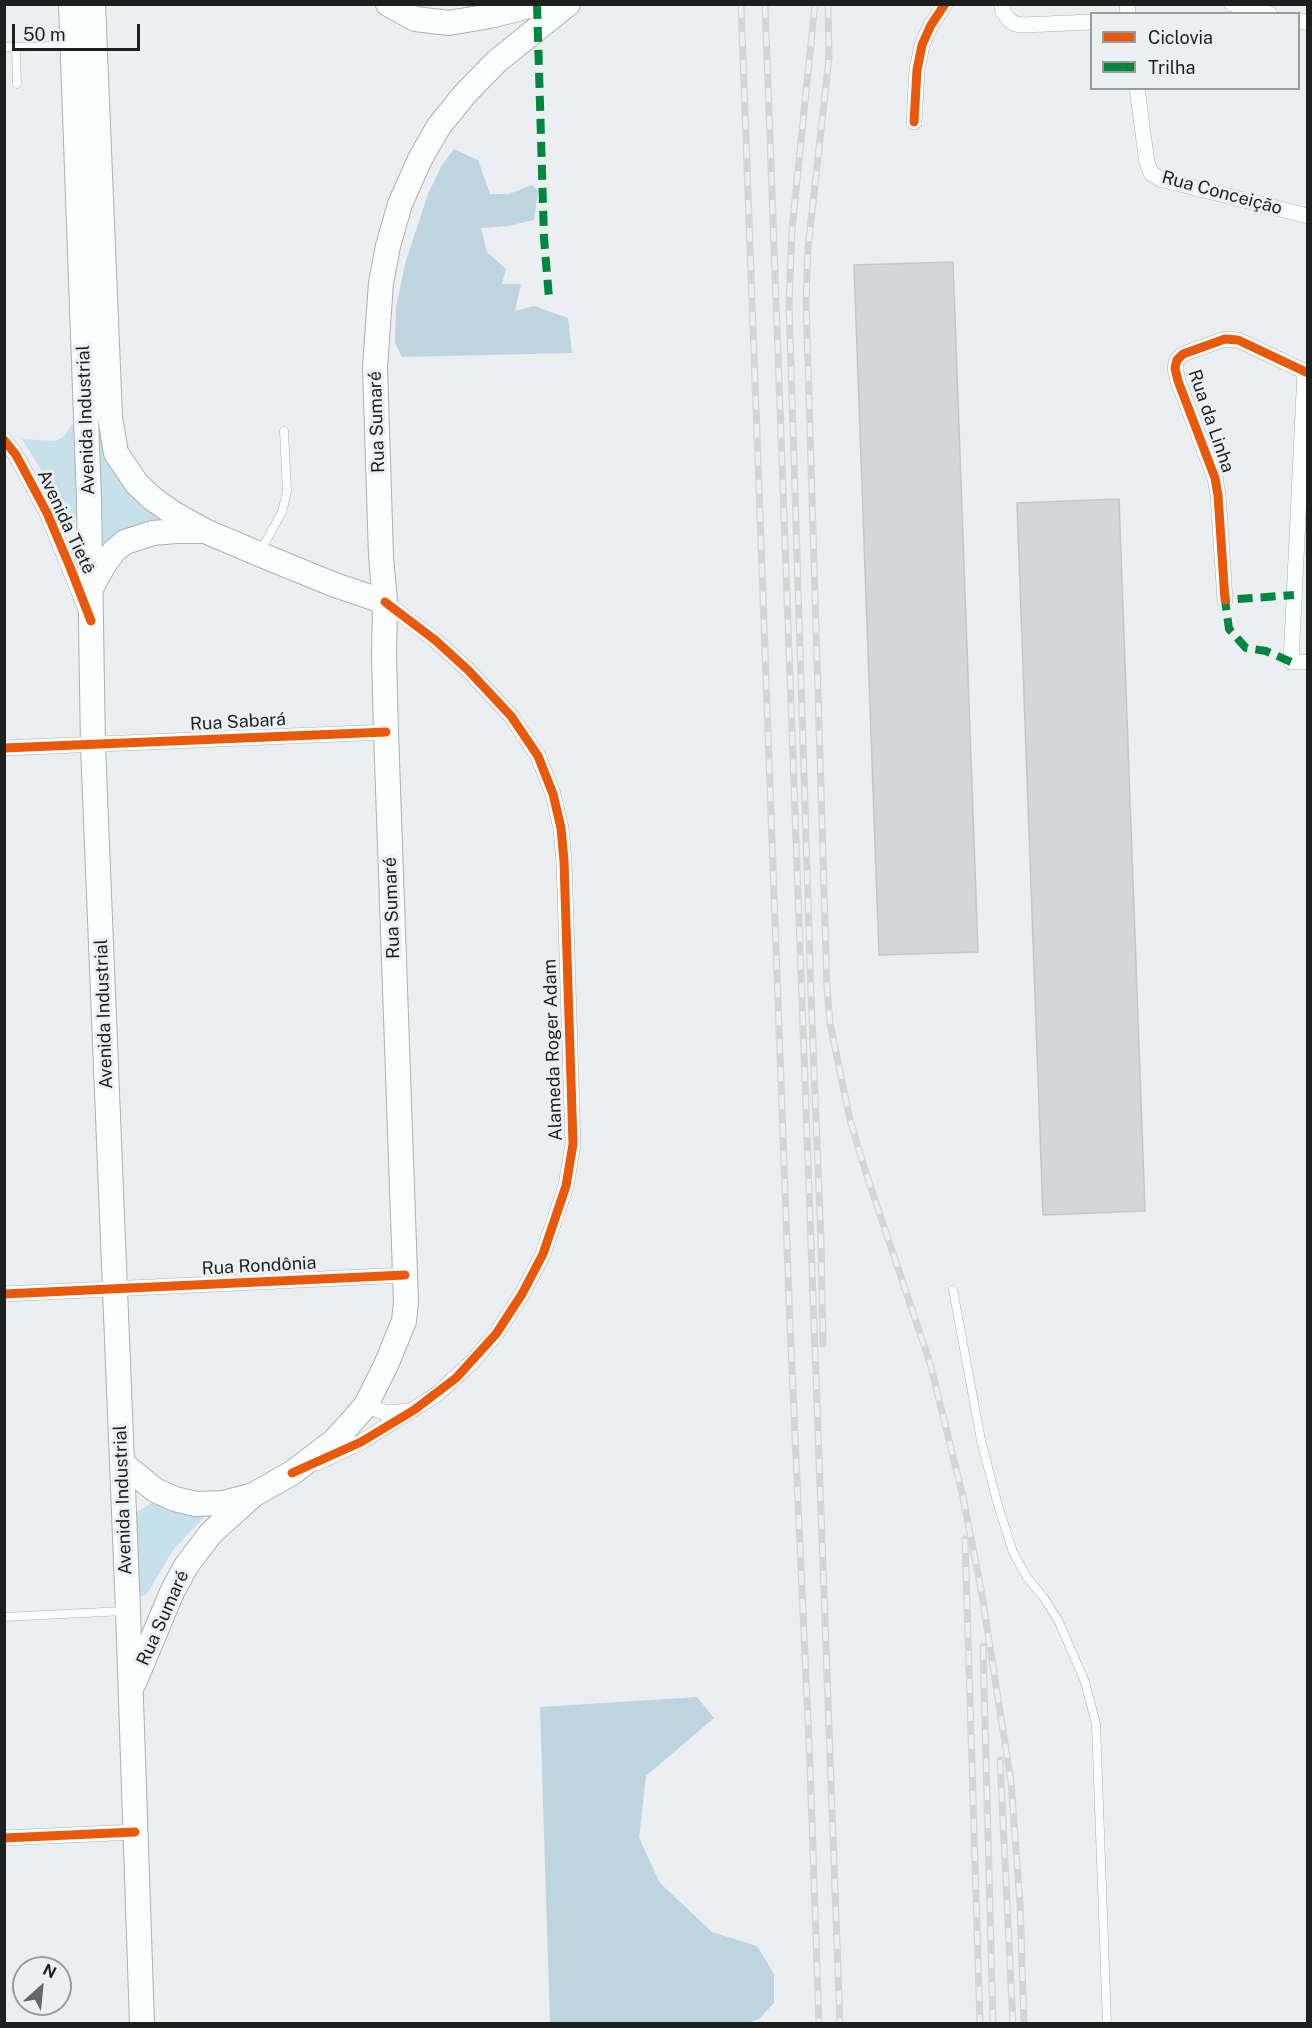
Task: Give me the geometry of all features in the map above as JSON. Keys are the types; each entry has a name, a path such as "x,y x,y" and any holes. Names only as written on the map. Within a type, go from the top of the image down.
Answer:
{"main road":[{"name":"Avenida Industrial","path":"70,4 91,621 93,746 128,1611 142,2024"},
{"name":"Avenida Industrial","path":"93,4 110,417"},
{"path":"388,4 415,19 449,23 490,16 537,4"},
{"name":"Rua Sumaré","path":"130,1694 172,1592 186,1566 211,1533 253,1495 292,1473 334,1441 366,1405 404,1321 406,1302 386,732 385,602 381,556 375,367 378,311 386,257 395,220 406,187 428,142 465,94 496,62 568,4"},
{"name":"Alameda Roger Adam","path":"110,417 116,453 137,484 176,515 205,531 259,554 385,602"},
{"name":"Alameda Roger Adam","path":"90,590 109,557 125,542 153,533 205,531"},
{"path":"381,556 368,580 344,588 373,628 384,656"},
{"name":"Rua Sumaré","path":"122,1463 155,1490 175,1499 196,1504 223,1503 253,1495"}],"street":[{"path":"914,122 917,70 922,45 931,25 945,4"},
{"path":"1002,4 1003,12 1015,24 1090,22"},
{"path":"1232,4 1262,12"},
{"name":"Rua Conceição","path":"1137,90 1147,163 1151,172 1160,179 1308,216"},
{"name":"Rua da Linha","path":"1225,600 1215,478 1178,381 1175,368 1177,360 1183,354 1225,339 1238,340 1306,372"},
{"path":"1306,372 1291,662 1308,662"},
{"name":"Avenida Tietê","path":"4,440 16,455 47,513 91,621"},
{"name":"Alameda Roger Adam","path":"292,1473 361,1443 414,1410 456,1378 496,1334 522,1294 543,1254 566,1186 573,1144 561,828 553,794 538,756 511,716 468,670 435,640 385,602"},
{"name":"Rua Sabará","path":"4,748 386,732"},
{"name":"Rua Rondônia","path":"4,1294 405,1275"},
{"path":"366,1405 386,1413 414,1410"},
{"path":"4,1838 135,1832"}],"lane":[{"path":"4,47 72,45"},
{"path":"16,47 17,84"},
{"path":"259,554 282,512 287,492 284,431"},
{"path":"953,1290 981,1440 1006,1532 1013,1552 1026,1576 1044,1598 1063,1630 1085,1682 1096,1724 1107,2024"},
{"path":"4,1617 128,1611"}],"shaded area":[{"path":"454,149 478,160 490,194 509,194 532,185 538,191 534,220 508,226 481,228 487,252 506,269 502,284 521,284 515,311 534,306 568,318 572,353 402,357 395,343 396,308 405,264 428,194 442,165"},
{"path":"100,417 168,521 114,536 105,543 99,540 91,418"},
{"path":"74,422 78,516 73,524 67,520 22,439 55,441 63,437"},
{"path":"155,1501 204,1513 204,1517 173,1550 147,1594 138,1596 135,1518 137,1512"},
{"path":"697,1697 714,1718 646,1776 639,1838 660,1883 712,1932 757,1946 774,1974 774,2003 759,2019 748,2023 550,2023 540,1707"}],"building":[{"path":"953,262 978,952 879,955 854,265"},
{"path":"1119,499 1145,1211 1043,1215 1017,503"}],"railway":[{"path":"741,4 790,1325 819,2024"},
{"path":"765,4 840,2024"},
{"path":"815,4 792,229 789,304 823,1344"},
{"path":"828,4 829,58 808,248 806,301 827,987 830,1023 850,1120 930,1363 963,1497 981,1589 1011,1782 1020,1904 1024,2024"},
{"path":"965,1539 980,2024"},
{"path":"983,1646 993,2024"},
{"path":"1000,1760 1013,2024"}],"marked path":[{"path":"537,4 544,238 549,298"},
{"path":"1291,662 1266,651 1246,648 1229,629 1225,600 1294,595"}],"cycle path":[{"path":"914,122 917,70 922,45 931,25 945,4"},
{"path":"1225,600 1215,478 1178,381 1175,368 1177,360 1183,354 1225,339 1238,340 1308,373"},
{"path":"4,440 16,455 47,513 91,621"},
{"path":"292,1473 361,1442 414,1410 456,1378 496,1334 522,1294 543,1254 566,1186 573,1144 564,861 561,828 553,794 538,756 511,716 468,670 435,640 385,602"},
{"path":"4,748 386,732"},
{"path":"4,1294 405,1275"},
{"path":"4,1838 135,1832"}]}
